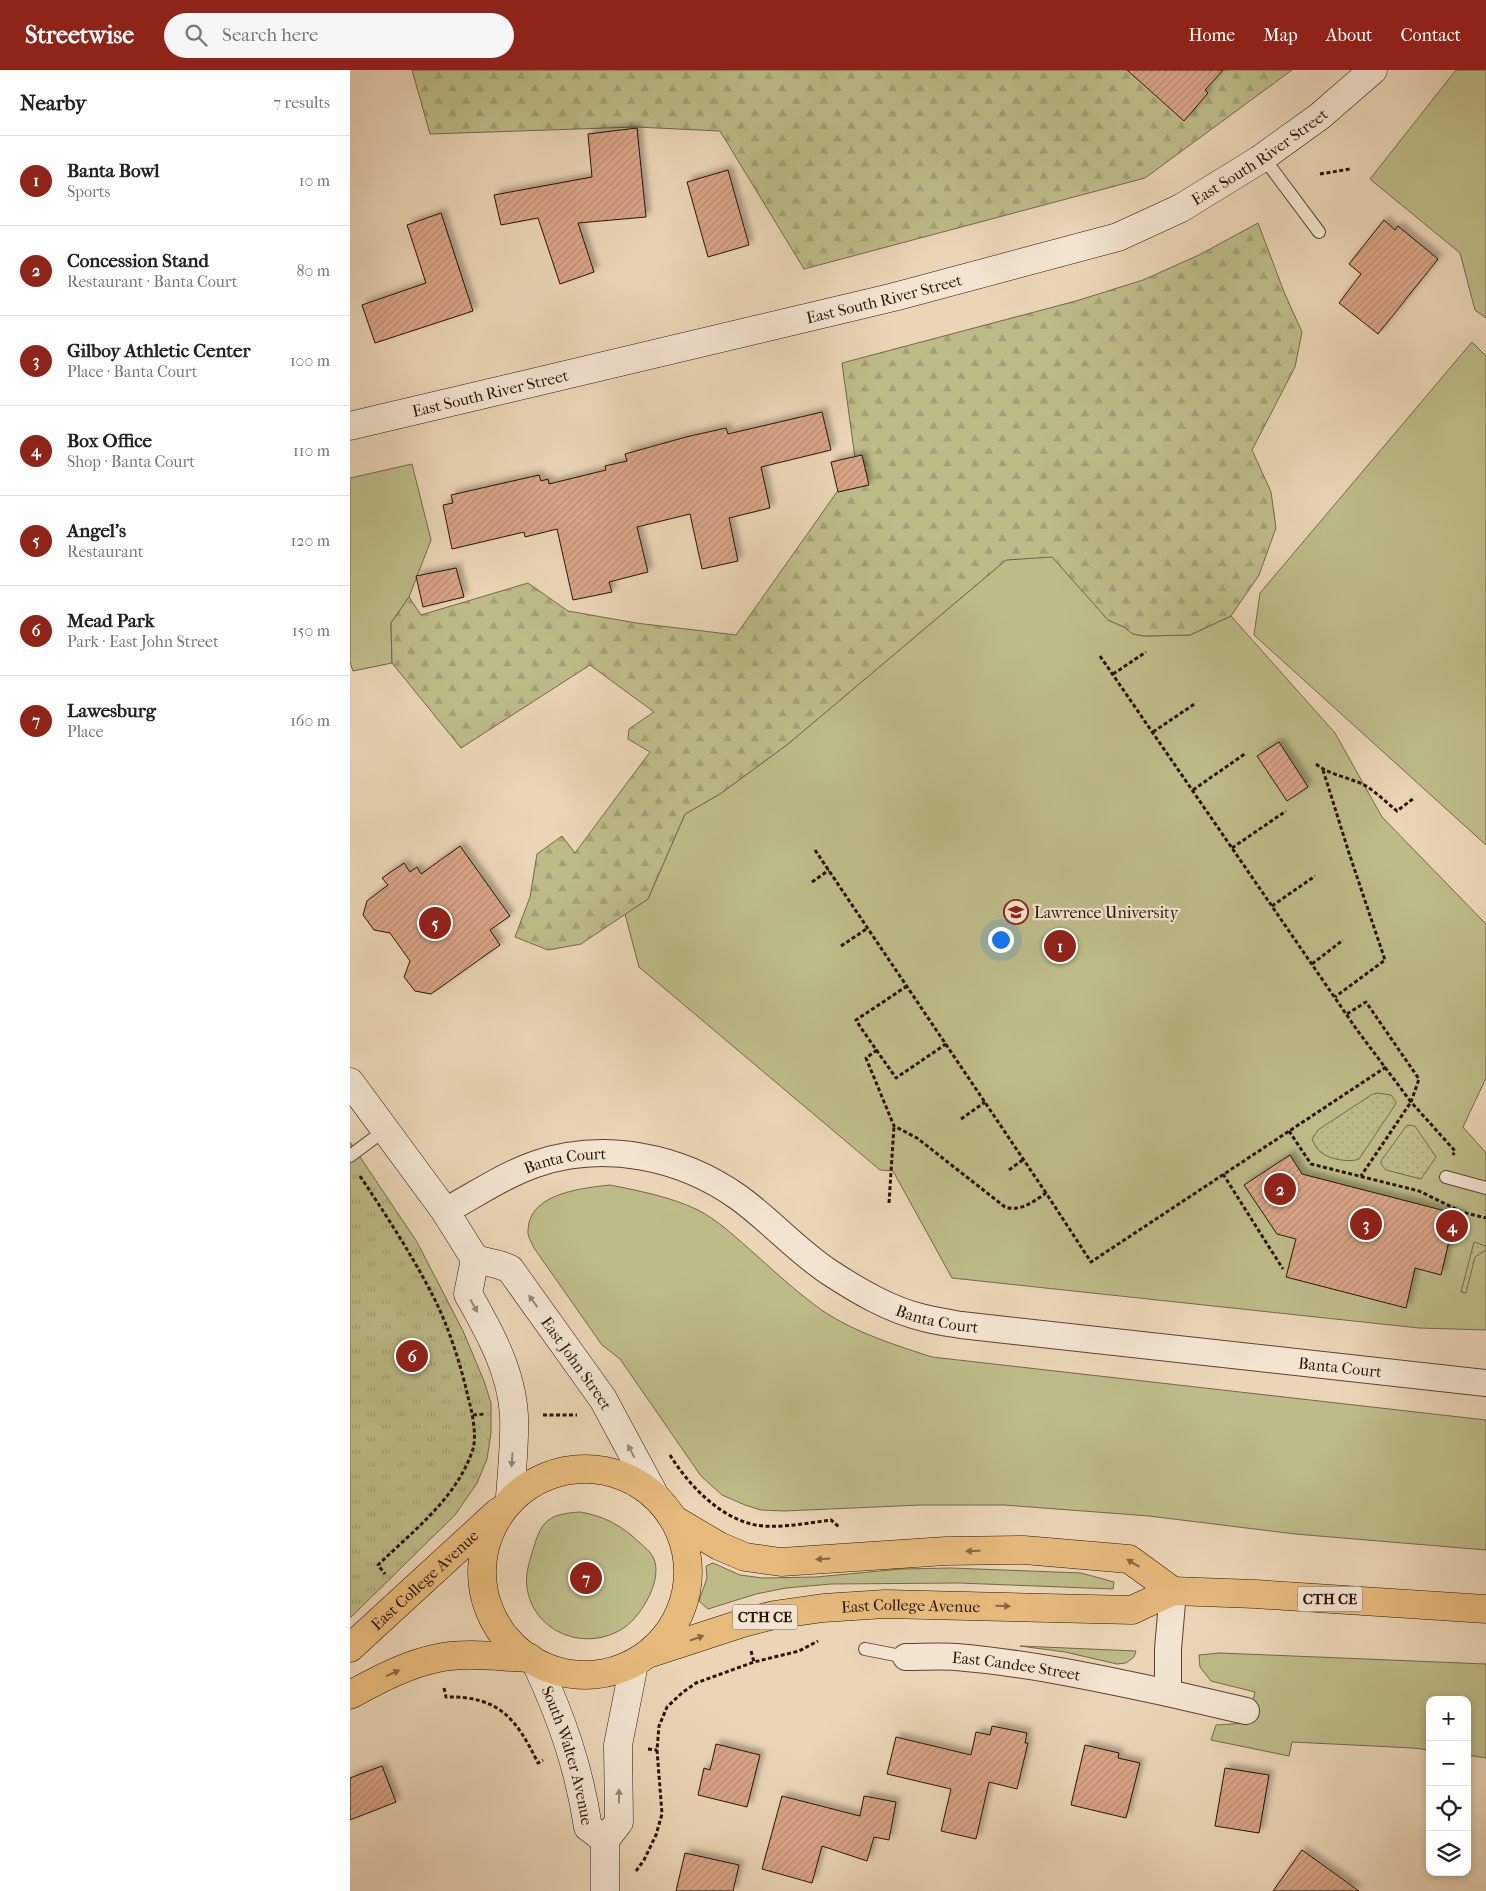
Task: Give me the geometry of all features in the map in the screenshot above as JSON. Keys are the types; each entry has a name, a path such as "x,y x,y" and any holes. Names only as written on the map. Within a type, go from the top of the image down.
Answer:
{"main road":[{"name":"East College Avenue","path":"350,1648 504,1504 536,1479 566,1470 608,1472 629,1478 654,1494 675,1520"},
{"path":"504,1504 492,1526 484,1565 486,1585 491,1606 500,1625 513,1643 534,1662"},
{"path":"675,1520 719,1546 745,1557 781,1562 946,1551 1024,1550 1129,1559 1173,1591"},
{"path":"642,1659 672,1624 682,1604 687,1582 686,1556 684,1542 675,1520"},
{"name":"East College Avenue","path":"534,1662 551,1671 569,1674 592,1675 617,1671 642,1659 750,1621 774,1615 823,1608 898,1604 1132,1610 1173,1591 1255,1594 1486,1609"},
{"path":"350,1695 379,1679 412,1665 438,1658 462,1655 534,1662"}],"street":[{"name":"East South River Street","path":"350,426 884,299 1118,237 1180,208 1262,157 1320,116 1373,70"},
{"path":"350,1082 445,1211 475,1259 468,1294 498,1352 507,1380 514,1415 504,1504"},
{"name":"Banta Court","path":"445,1211 505,1178 536,1164 564,1157 595,1153 627,1154 659,1160 705,1177 737,1197 827,1270 861,1292 923,1318 962,1325 1486,1384"},
{"name":"East John Street","path":"475,1259 500,1265 510,1270 603,1399 654,1494"},
{"path":"1168,1693 1168,1649 1173,1591"},
{"name":"East Candee Street","path":"906,1657 954,1657 1072,1672 1246,1711"},
{"name":"South Walter Avenue","path":"605,1891 605,1840 619,1822 618,1745 642,1659"},
{"name":"South Walter Avenue","path":"534,1662 564,1727 582,1790 588,1826 605,1840"}],"lane":[{"path":"1262,157 1319,232"},
{"path":"350,1156 385,1130"},
{"path":"1446,1176 1486,1188"},
{"name":"East Candee Street","path":"865,1649 906,1657"}],"path":[{"path":"1320,174 1350,168"},
{"path":"1113,674 1146,652"},
{"path":"1100,656 1347,1014 1411,1102 1455,1150 1438,1201"},
{"path":"1153,732 1196,703"},
{"path":"1192,790 1246,753"},
{"path":"1316,764 1323,770 1366,786 1397,811 1414,798"},
{"path":"1323,770 1385,960 1335,997"},
{"path":"1232,848 1286,810"},
{"path":"815,850 986,1102 1091,1262 1386,1067"},
{"path":"812,882 829,870"},
{"path":"1272,906 1315,876"},
{"path":"842,946 868,928"},
{"path":"1312,964 1344,940"},
{"path":"907,986 856,1020 896,1078 946,1044"},
{"path":"1347,1014 1366,1002 1419,1079 1411,1102 1361,1176"},
{"path":"877,1050 866,1058 894,1126 889,1203"},
{"path":"961,1119 986,1102"},
{"path":"894,1126 917,1138 1005,1206 1014,1209 1019,1208 1034,1202 1046,1193"},
{"path":"1289,1131 1311,1164 1419,1191 1462,1212 1486,1218"},
{"path":"1009,1170 1024,1159"},
{"path":"355,1168 384,1212 434,1298 465,1385 473,1415 474,1447 454,1488 425,1520 378,1565"},
{"path":"1223,1174 1284,1269"},
{"path":"534,1416 578,1415 584,1411"},
{"path":"666,1449 676,1465 704,1497 727,1513 751,1524 775,1526 831,1520"},
{"path":"633,1875 644,1860 656,1834 662,1814 657,1750 659,1726 667,1708 683,1692 696,1683 754,1662 799,1651"},
{"path":"446,1697 462,1696 479,1699 494,1706 510,1717 523,1734 538,1763 546,1759"}],"green space":[{"path":"412,70 1292,70 1145,178 804,269 720,131 636,127 430,134"},
{"path":"1456,70 1486,70 1486,318 1475,310 1460,253 1370,179"},
{"path":"1258,223 1284,292 1302,332 1295,367 1252,450 1271,492 1276,528 1259,575 1231,616 1190,635 1144,636 1133,634 1124,627 1108,620 1052,557 1006,560 788,744 720,794 685,814 648,899 581,944 548,950 515,937 530,897 537,854 562,836 575,853 650,752 628,739 629,729 654,712 590,665 461,748 392,663 391,623 409,597 421,615 528,583 568,611 636,623 736,635 856,465 842,363 1076,301 1143,280 1199,255"},
{"path":"1472,342 1486,356 1486,845 1254,635 1260,593"},
{"path":"412,464 431,540 409,597 391,623 392,663 353,671 350,662 350,478"},
{"path":"1052,556 1108,620 1124,627 1133,634 1144,636 1190,635 1231,616 1335,733 1382,817 1486,924 1486,1078 1463,1127 1486,1153 1486,1330 1419,1328 952,1278 893,1171 880,1170 639,967 625,914 648,899 685,814 720,794 788,744 1006,560"},
{"path":"1377,1093 1391,1095 1396,1102 1359,1159 1350,1161 1329,1157 1316,1147 1312,1139 1318,1130"},
{"path":"1407,1125 1415,1126 1436,1157 1421,1179 1386,1170 1381,1164 1381,1161"},
{"path":"350,1142 417,1242 463,1331 491,1403 491,1433 487,1459 477,1483 455,1515 350,1618"},
{"path":"610,1185 666,1198 698,1210 724,1227 823,1311 862,1332 932,1357 1486,1420 1486,1550 1295,1534 1149,1516 1004,1505 920,1505 784,1511 761,1510 745,1505 722,1495 701,1476 620,1359 602,1345 534,1248 530,1239 528,1232 531,1218 537,1208 547,1200 572,1191"},
{"path":"1474,1242 1486,1246 1486,1250 1475,1257 1466,1293 1461,1292"},
{"path":"580,1512 605,1519 627,1532 650,1553 656,1566 653,1585 638,1614 625,1627 610,1635 595,1638 565,1635 551,1627 540,1617 532,1604 527,1588 529,1564 536,1540 543,1526 553,1517"},
{"path":"713,1563 740,1575 763,1578 816,1577 901,1569 951,1568 1081,1573 1114,1582 1113,1589 959,1583 831,1584 786,1588 756,1594 708,1609 699,1601 707,1578 706,1566"},
{"path":"1020,1646 1136,1651 1134,1657 1126,1663 1117,1664 1065,1652"},
{"path":"1220,1653 1486,1664 1486,1758 1471,1756 1471,1696 1426,1696 1426,1750 1292,1742 1289,1756 1211,1740 1216,1725 1248,1723 1255,1692 1211,1681 1200,1667 1199,1655"}],"building":[{"path":"1127,70 1223,70 1205,90 1208,93 1184,121"},
{"path":"637,128 646,217 578,223 594,272 560,284 538,218 501,225 494,195 592,177 588,134"},
{"path":"728,170 749,245 708,257 687,182"},
{"path":"441,213 473,311 375,343 362,305 426,283 407,225"},
{"path":"1384,220 1395,230 1398,226 1438,259 1378,334 1339,303 1361,274 1349,264"},
{"path":"822,412 831,450 761,467 770,508 729,518 738,561 702,569 690,514 637,527 648,572 609,582 612,592 573,600 557,529 525,537 524,532 452,549 443,505 453,503 451,495 539,475 541,481 548,479 549,484 606,470 605,466 627,461 625,454 686,437 726,428 728,434"},
{"path":"862,455 869,485 838,492 831,462"},
{"path":"456,568 464,597 423,607 416,576"},
{"path":"1279,742 1308,787 1287,801 1257,756"},
{"path":"460,846 510,916 490,930 500,945 431,994 415,991 404,977 410,961 390,933 374,930 363,915 367,901 388,885 382,878 404,863 410,872 417,867 421,874"},
{"path":"1290,1155 1302,1174 1461,1215 1456,1238 1450,1237 1441,1275 1415,1268 1406,1308 1286,1277 1296,1239 1277,1234 1244,1185"},
{"path":"992,1726 1027,1733 1025,1743 1028,1743 1017,1789 989,1782 976,1839 941,1831 951,1789 887,1774 896,1737 971,1755 976,1732 990,1735"},
{"path":"716,1744 760,1755 747,1807 698,1795 704,1768 710,1770"},
{"path":"1085,1745 1119,1753 1118,1758 1140,1763 1126,1818 1071,1805"},
{"path":"382,1766 396,1802 350,1820 350,1778"},
{"path":"1225,1768 1269,1775 1259,1833 1215,1826"},
{"path":"782,1796 860,1816 864,1796 896,1802 889,1840 874,1837 867,1861 822,1846 812,1883 762,1869"},
{"path":"1302,1850 1359,1891 1273,1891"},
{"path":"685,1853 739,1865 733,1891 676,1891"}],"place":[{"name":"Lawrence University","path":"1016,912"},
{"name":"Angel's","path":"435,923"},
{"name":"Banta Bowl","path":"1060,946"},
{"name":"Concession Stand","path":"1280,1189"},
{"name":"Gilboy Athletic Center","path":"1366,1224"},
{"name":"Box Office","path":"1452,1226"},
{"name":"Mead Park","path":"412,1356"},
{"name":"Lawesburg","path":"586,1578"}]}
